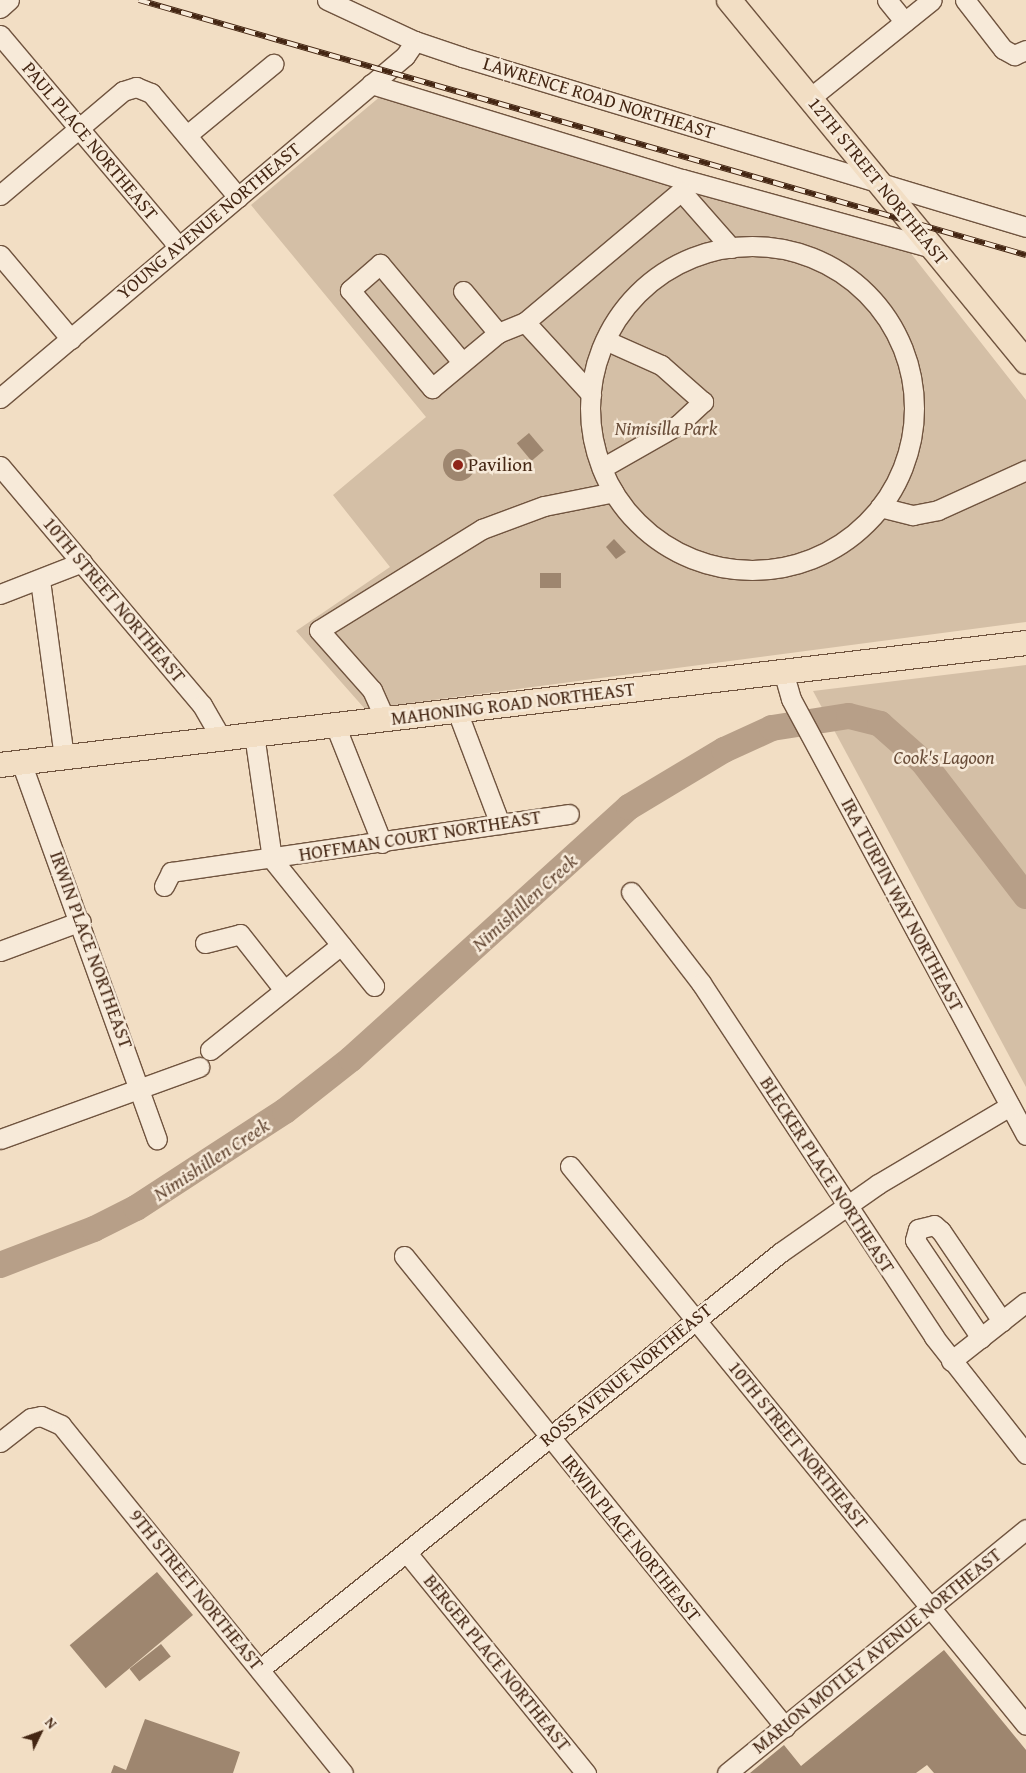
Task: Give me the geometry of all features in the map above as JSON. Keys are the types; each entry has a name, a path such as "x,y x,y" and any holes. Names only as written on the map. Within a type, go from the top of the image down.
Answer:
{"main road":[{"name":"12TH STREET NORTHEAST","path":"729,0 1026,362"},
{"path":"1015,644 1026,633"},
{"name":"MAHONING ROAD NORTHEAST","path":"10,764 1015,644"}],"street":[{"path":"886,0 905,22"},
{"path":"810,98 932,0"},
{"path":"965,0 1003,49 1020,52"},
{"name":"LAWRENCE ROAD NORTHEAST","path":"338,2 415,41 1026,227"},
{"name":"PAUL PLACE NORTHEAST","path":"0,34 179,247"},
{"name":"YOUNG AVENUE NORTHEAST","path":"0,398 405,56 415,41"},
{"path":"188,135 273,64"},
{"path":"371,84 682,185 932,248"},
{"path":"0,195 123,91 136,88 152,93 238,197"},
{"path":"682,185 731,248"},
{"path":"462,362 380,264 350,290 432,388 498,333 525,322 682,185"},
{"path":"731,248 769,248 819,261 862,290 893,330 911,378 913,421 905,462 880,507 857,532 828,551 797,564 746,570 704,562 665,544 638,523 614,492 602,468 592,432 591,394 605,340 623,310 658,276 687,260 731,248"},
{"path":"0,255 71,339"},
{"path":"462,291 498,333"},
{"path":"525,322 591,394"},
{"path":"602,468 679,424 703,402 661,365 605,340"},
{"name":"10TH STREET NORTHEAST","path":"0,466 202,705 221,738"},
{"path":"880,507 913,515 938,510 1026,470"},
{"path":"385,719 372,690 319,630 482,529 544,506 614,492"},
{"path":"0,594 82,562"},
{"path":"40,580 64,757"},
{"name":"IRA TURPIN WAY NORTHEAST","path":"783,671 791,699 1026,1135"},
{"path":"457,711 500,824"},
{"path":"336,725 382,842"},
{"path":"254,734 272,859 374,986"},
{"name":"IRWIN PLACE NORTHEAST","path":"10,764 81,921 157,1138"},
{"name":"HOFFMAN COURT NORTHEAST","path":"164,886 171,872 272,859 569,814"},
{"name":"BLECKER PLACE NORTHEAST","path":"631,892 701,983 952,1360 1026,1454"},
{"path":"0,951 81,921"},
{"path":"205,943 240,934 284,990"},
{"path":"210,1050 341,945"},
{"path":"0,1139 139,1087 199,1067"},
{"name":"ROSS AVENUE NORTHEAST","path":"260,1669 550,1438 694,1319 847,1204 1010,1106"},
{"name":"10TH STREET NORTHEAST","path":"570,1166 1026,1725"},
{"path":"981,1338 915,1240 918,1229 934,1225 941,1231 1002,1321"},
{"name":"IRWIN PLACE NORTHEAST","path":"404,1256 785,1727"},
{"path":"952,1360 1026,1302"},
{"name":"9TH STREET NORTHEAST","path":"0,1442 41,1416 54,1419 76,1442 344,1773"},
{"name":"MARION MOTLEY AVENUE NORTHEAST","path":"727,1773 1026,1529"},
{"name":"BERGER PLACE NORTHEAST","path":"407,1553 586,1773"}],"green space":[{"name":"Nimisilla Park","path":"382,95 909,251 1026,400 1026,622 365,709 296,631 390,567 333,495 426,417 251,205"},
{"name":"Cook's Lagoon","path":"1026,665 1026,1087 813,691"}],"building":[{"path":"529,433 544,451 532,461 517,443"},
{"name":"Pavilion","path":"459,449 465,450 470,454 474,459 474,471 470,476 465,480 459,481 453,480 448,476 444,471 443,465 444,459 448,454 453,450"},
{"path":"614,539 626,552 616,559 606,547"},
{"path":"540,573 561,573 561,588 540,588"},
{"path":"157,1572 193,1615 106,1688 70,1645"},
{"path":"161,1644 171,1657 139,1681 129,1669"},
{"path":"944,1650 1026,1750 1026,1773 934,1773 927,1765 916,1773 750,1773 784,1745 801,1766"},
{"path":"145,1719 240,1752 233,1773 111,1773 114,1765 126,1770"}],"waterway":[{"name":"Nimishillen Creek","path":"0,1265 94,1229 136,1208 285,1111 351,1059 629,807 724,750 772,728 849,716 880,724 923,762 1026,896"}],"railway":[{"path":"139,0 1026,255"}],"place":[{"name":"Pavilion","path":"458,465"}]}
